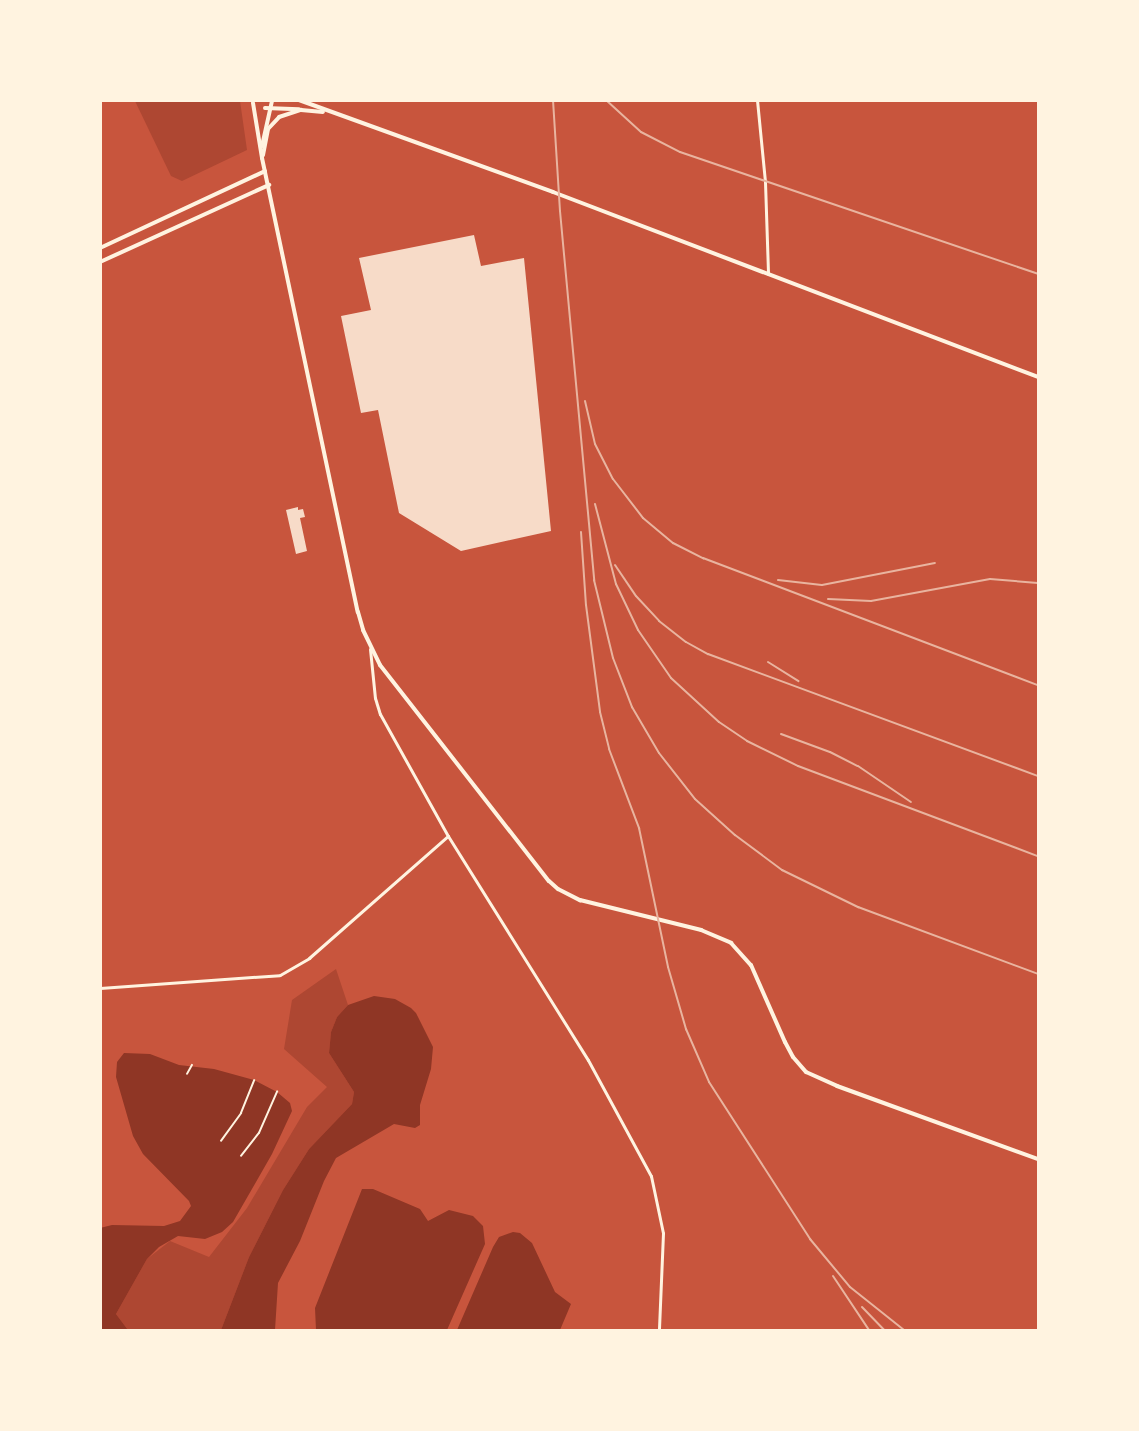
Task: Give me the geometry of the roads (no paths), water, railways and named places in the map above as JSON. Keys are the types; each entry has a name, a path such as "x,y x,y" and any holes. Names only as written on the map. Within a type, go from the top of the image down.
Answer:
{"street":[{"path":"301,100 553,192 1038,376"},
{"path":"757,100 765,182 768,274"},
{"path":"262,158 268,107 272,101"},
{"path":"253,102 258,107 318,110 342,116"},
{"path":"253,102 262,158 358,612 370,649 374,690 380,714 448,836 588,1060 651,1176 663,1233 659,1330"},
{"path":"262,158 268,129 279,117 302,110 318,110"},
{"path":"100,248 265,171"},
{"path":"100,262 268,185"},
{"path":"370,649 392,681 549,881 580,900 716,934 731,943 751,965 793,1058 806,1072 837,1086 1038,1159"},
{"path":"100,988 280,975 309,958 448,836"}],"railway":[{"path":"553,100 560,211 594,580 613,658 632,707 659,753 695,799 735,835 782,870 858,907 1038,974"},
{"path":"606,100 641,132 680,152 1038,274"},
{"path":"585,401 595,444 613,479 643,518 673,543 703,558 1038,685"},
{"path":"595,504 616,584 638,630 671,678 719,722 747,741 798,766 1038,856"},
{"path":"581,532 586,605 600,712 609,749 639,828 668,967 686,1029 709,1082 810,1239 850,1287 904,1330"},
{"path":"778,580 822,585 935,563"},
{"path":"615,565 636,596 659,621 686,642 708,654 1038,776"},
{"path":"828,599 871,601 990,579 1038,583"},
{"path":"768,662 798,681"},
{"path":"781,734 830,752 858,766 911,802"},
{"path":"833,1276 869,1330"},
{"path":"862,1307 884,1330"}]}
